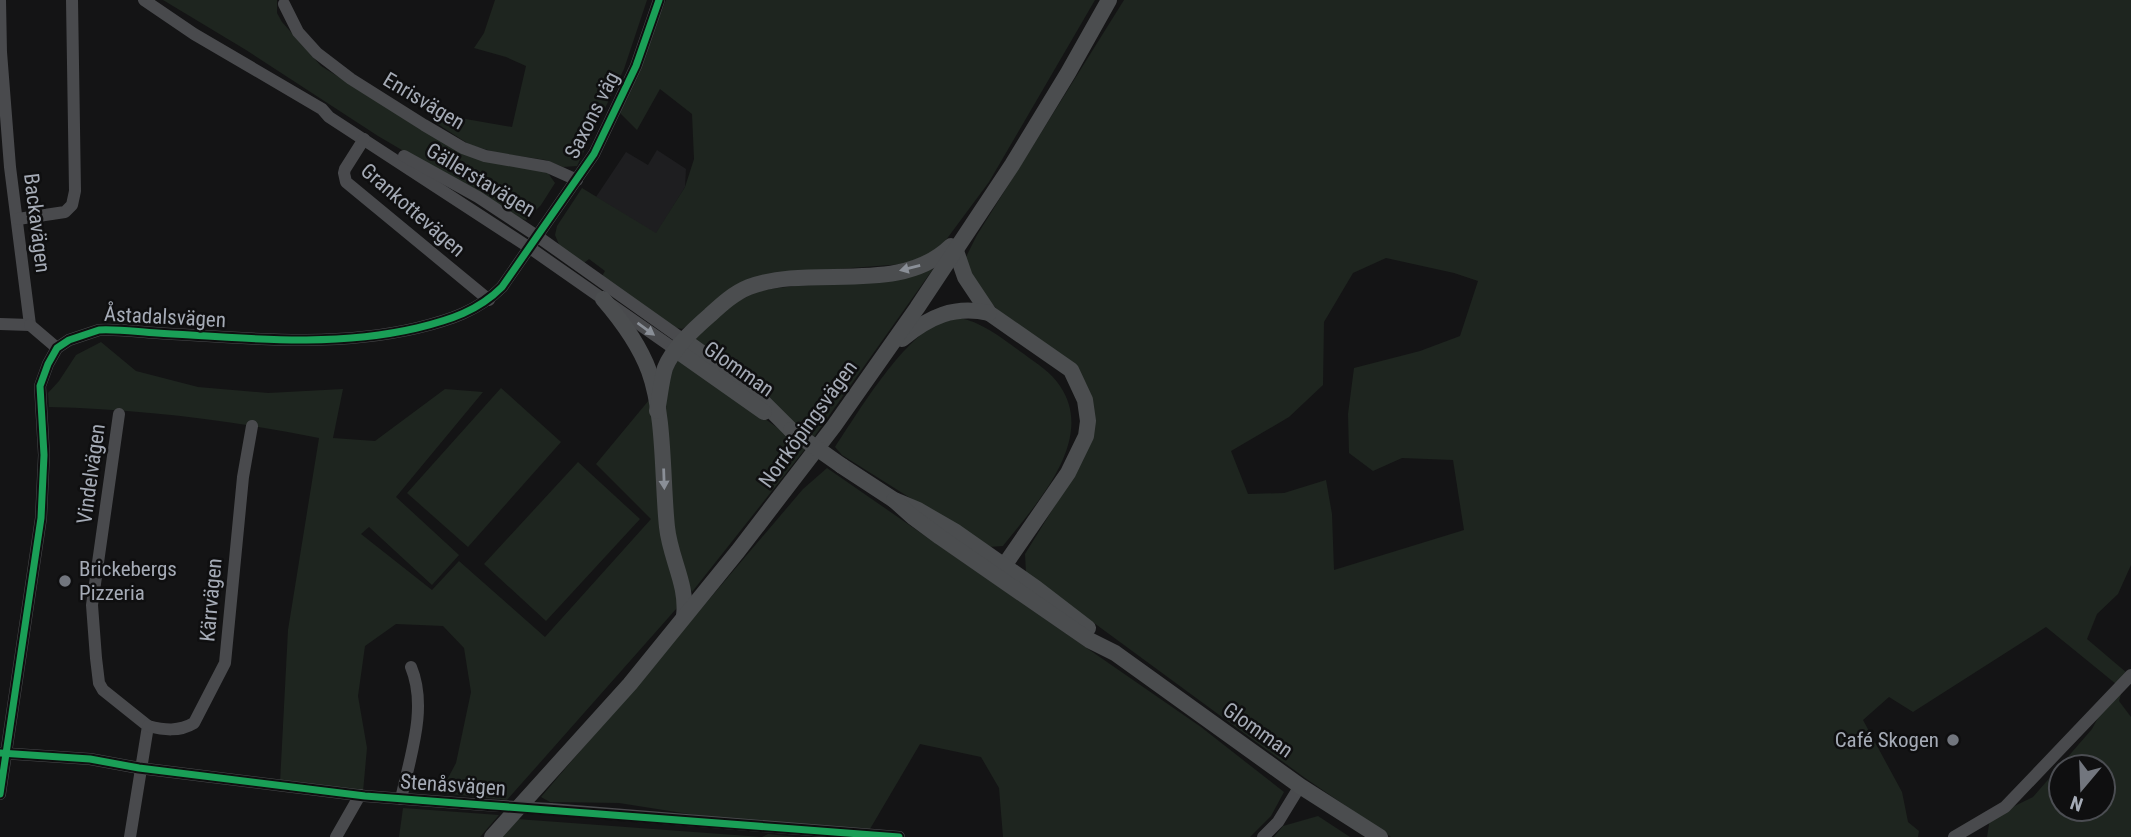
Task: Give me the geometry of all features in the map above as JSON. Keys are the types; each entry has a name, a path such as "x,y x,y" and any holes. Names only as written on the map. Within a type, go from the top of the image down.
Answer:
{"main road":[{"name":"Norrköpingsvägen","path":"492,837 630,684 784,493 889,349 1012,165 1109,0"},
{"path":"657,411 665,369 680,345 717,308 745,289 772,281 904,270 939,258 966,232"},
{"path":"956,248 965,277 989,313 1071,370 1085,400 1088,421 1086,436 1068,473 1000,570"},
{"path":"603,299 618,316 641,352 650,374 664,467 667,528 684,590 684,616"},
{"path":"889,349 921,324 939,314 959,310 989,313"},
{"name":"Glomman","path":"680,345 758,408 894,500 939,521 1000,570 1068,612 1115,653 1300,786 1380,837"}],"street":[{"name":"Backavägen","path":"0,0 1,52 10,167 30,325"},
{"path":"18,219 65,212 72,205 75,191 72,0"},
{"name":"Gällerstavägen","path":"144,0 194,34 322,109 329,117 603,299 680,345"},
{"name":"Saxons väg","path":"530,248 594,154 636,66 659,0"},
{"name":"Enrisvägen","path":"284,4 298,32 317,53 351,79 424,125 463,148 485,156 548,166 577,180"},
{"name":"Gällerstavägen","path":"322,109 333,110 377,140 478,197 537,236 680,345"},
{"name":"Grankottevägen","path":"364,139 345,169 346,182 489,300"},
{"name":"Åstadalsvägen","path":"57,348 69,340 99,330 304,340 373,336 449,320 489,300 502,287 530,248"},
{"path":"0,324 30,325 57,348 40,386 44,455 41,518 3,753 0,794"},
{"name":"Vindelvägen","path":"119,414 92,605 96,658 99,683 103,690 148,726"},
{"name":"Kärrvägen","path":"148,726 161,730 186,727 194,723 225,663 243,477 252,426"},
{"name":"Stenåsvägen","path":"401,799 415,736 419,700 418,684 411,667"},
{"path":"1954,837 2005,807 2131,675"},
{"path":"130,837 139,768 148,726"},
{"name":"Stenåsvägen","path":"3,753 90,759 139,768 401,799 899,837"},
{"path":"1263,837 1278,822 1300,786"},
{"path":"336,837 360,795"}],"shaded area":[{"path":"163,0 277,0 277,13 282,22 321,66 458,151 548,173 555,183 541,205 526,220 516,217 378,136 246,50"},
{"path":"495,0 647,0 624,69 577,166 563,167 546,160 498,153 470,145 433,121 437,114 512,127 526,66 474,48 484,33"},
{"path":"666,0 1095,0 989,182 943,244 931,254 903,264 774,274 682,329 669,326 602,276 605,271 589,259 584,263 560,247 555,235 557,226 582,188 656,233 685,187 694,159 692,114 660,89 637,130 620,113"},
{"path":"1124,0 2131,0 2131,565 2118,594 2097,614 2087,639 2127,673 2119,701 2131,717 2131,837 1987,837 1990,818 2033,797 2047,781 2047,823 2117,823 2117,753 2071,753 2092,729 2116,684 2046,627 1913,712 1889,697 1863,720 1902,792 1908,822 1919,831 1918,837 1391,837 1305,778 1026,573 1025,554 1083,460 1092,423 1086,384 1000,312 974,286 964,261 977,235","holes":["1386,258 1478,281 1460,336 1420,351 1354,368 1348,414 1349,453 1373,471 1402,458 1453,460 1464,530 1334,570 1332,514 1326,480 1284,493 1248,494 1231,451 1289,417 1323,385 1324,322 1353,273"]},
{"path":"657,150 686,169 685,187 656,234 596,197 626,152 648,165"},
{"path":"933,269 814,437 692,342 695,336 734,303 761,290"},
{"path":"959,318 993,332 1044,368 1060,386 1069,407 1071,428 1067,450 1045,492 1003,546 988,547 842,455 835,447 881,379 910,345 938,324"},
{"path":"101,342 136,371 198,387 268,393 343,389 333,438 375,441 445,389 483,392 396,497 459,555 432,585 369,527 361,534 432,590 459,561 545,637 651,519 596,464 654,394 684,600 507,800 440,793 456,763 471,692 464,648 443,626 396,624 365,646 358,696 367,748 363,792 280,783 288,630 319,438 184,416 49,407 48,393 76,355"},
{"path":"679,358 806,448 692,592 675,552 665,404 667,380"},
{"path":"501,388 561,442 468,547 407,493"},
{"path":"578,462 640,519 546,621 484,564"},
{"path":"827,468 1201,727 1284,792 1271,816 1250,837 1003,837 999,788 981,757 920,744 870,829 714,818 619,803 550,802 541,797 803,489"},
{"path":"403,808 499,815 480,837 399,837"},
{"path":"1318,816 1350,837 1274,837 1283,826"},
{"path":"517,819 762,837 501,837"},
{"path":"768,834 797,837 762,837"}],"cycle path":[{"path":"0,794 41,518 44,455 40,386 57,348 69,340 99,330 255,339 353,338 417,328 452,318 473,308 502,287 594,154 636,66 659,0"},
{"path":"0,753 90,759 139,768 365,796 899,837"}],"place":[{"name":"Brickebergs Pizzeria","path":"65,581"},
{"name":"Café Skogen","path":"1953,740"}]}
